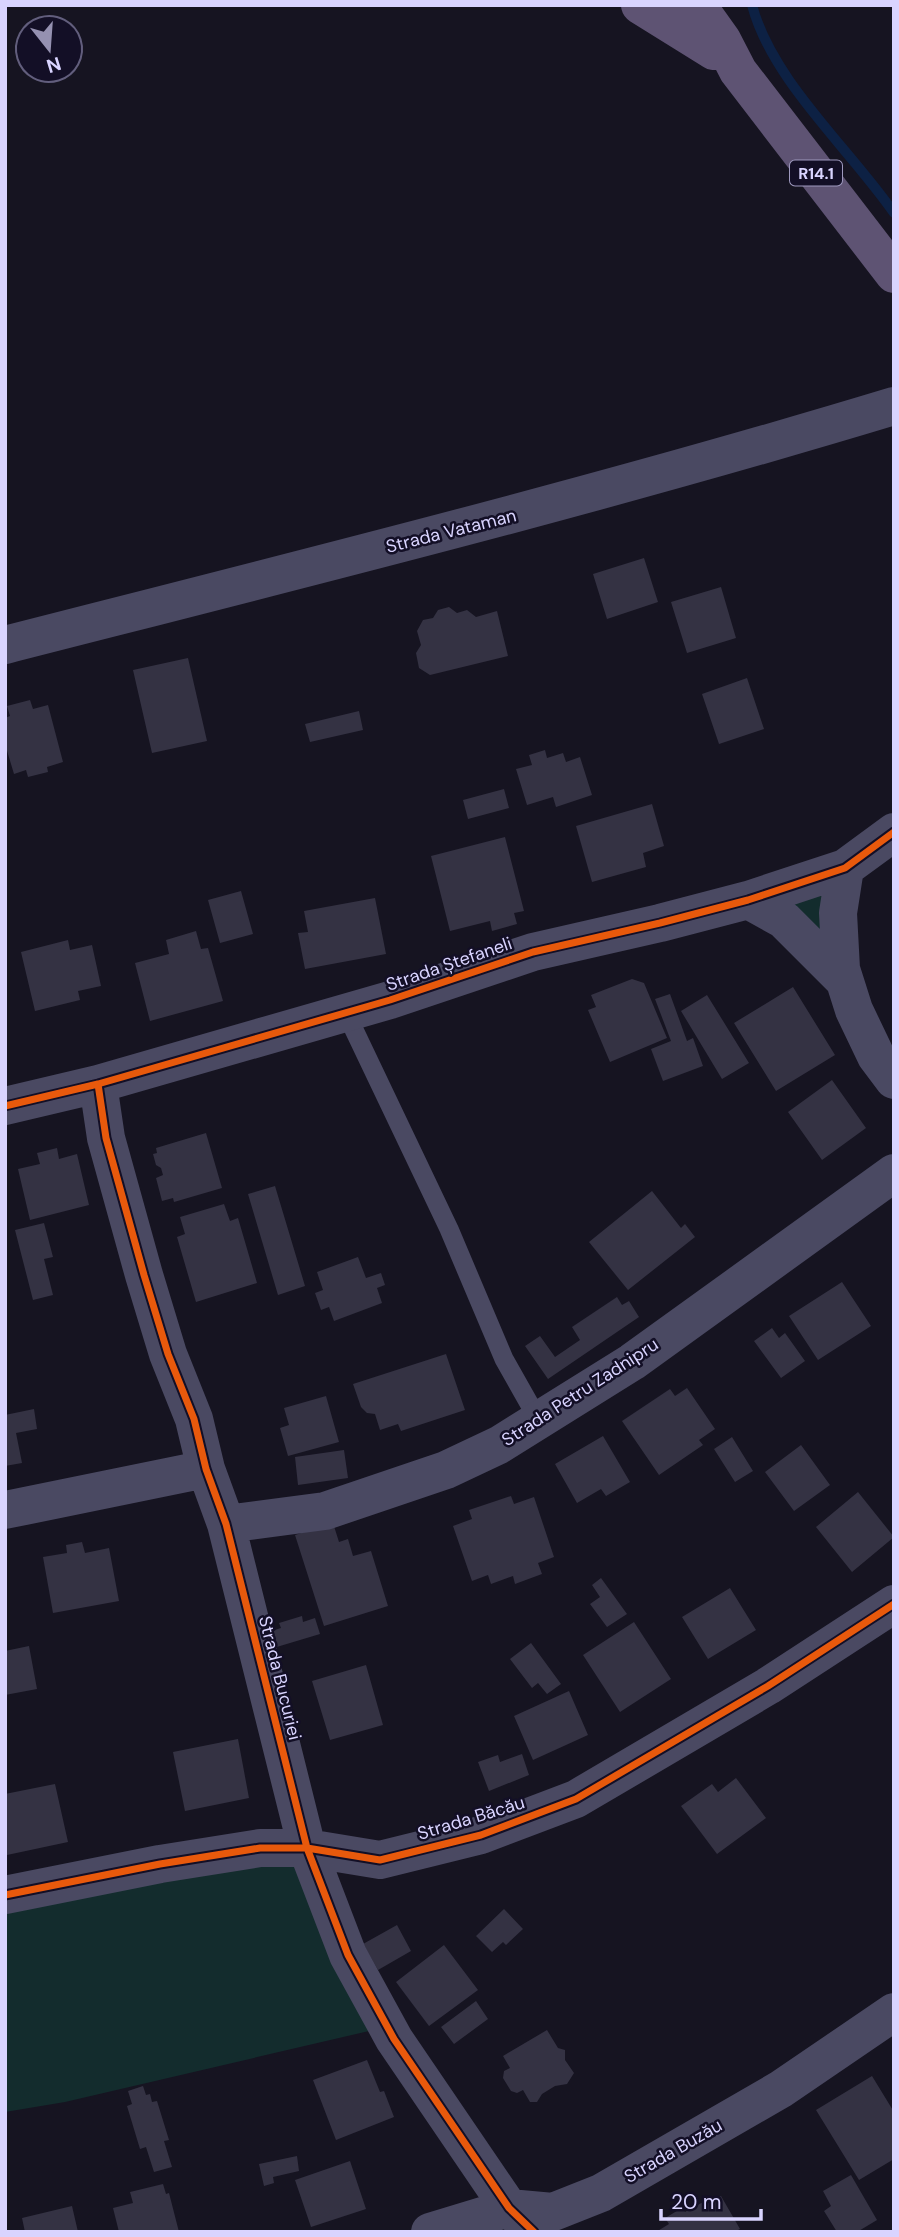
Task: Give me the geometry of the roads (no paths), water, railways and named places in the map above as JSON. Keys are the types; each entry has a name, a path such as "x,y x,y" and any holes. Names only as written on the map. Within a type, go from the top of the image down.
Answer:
{"main road":[{"path":"640,5 723,42"},
{"name":"R14.1","path":"678,5 723,42"},
{"name":"R14.1","path":"696,5 894,275"}],"street":[{"name":"Strada Vataman","path":"5,645 517,514 894,406"},
{"name":"Strada Ștefaneli","path":"5,1106 98,1084 390,1000 533,952 748,900 845,868 894,832"},
{"path":"845,868 838,913 841,969 853,1010 871,1045 894,1080"},
{"path":"748,900 784,920 844,980"},
{"name":"Strada Bucuriei","path":"98,1084 106,1138 144,1275 168,1354 194,1419 206,1469 226,1524 307,1848 348,1955 394,2039 521,2220"},
{"name":"Strada Petru Zadnipru","path":"226,1524 325,1511 446,1470 499,1445 632,1362 894,1172"},
{"path":"5,1510 206,1469"},
{"name":"Strada Băcău","path":"5,1895 160,1864 247,1850 307,1848 380,1860 481,1835 576,1799 768,1686 894,1604"},
{"name":"Strada Buzău","path":"430,2232 521,2220 553,2212 601,2193 781,2089 894,2012"}],"lane":[{"path":"345,1013 449,1229 504,1359 539,1421"}],"waterway":[{"path":"752,5 776,61 894,213"}]}
